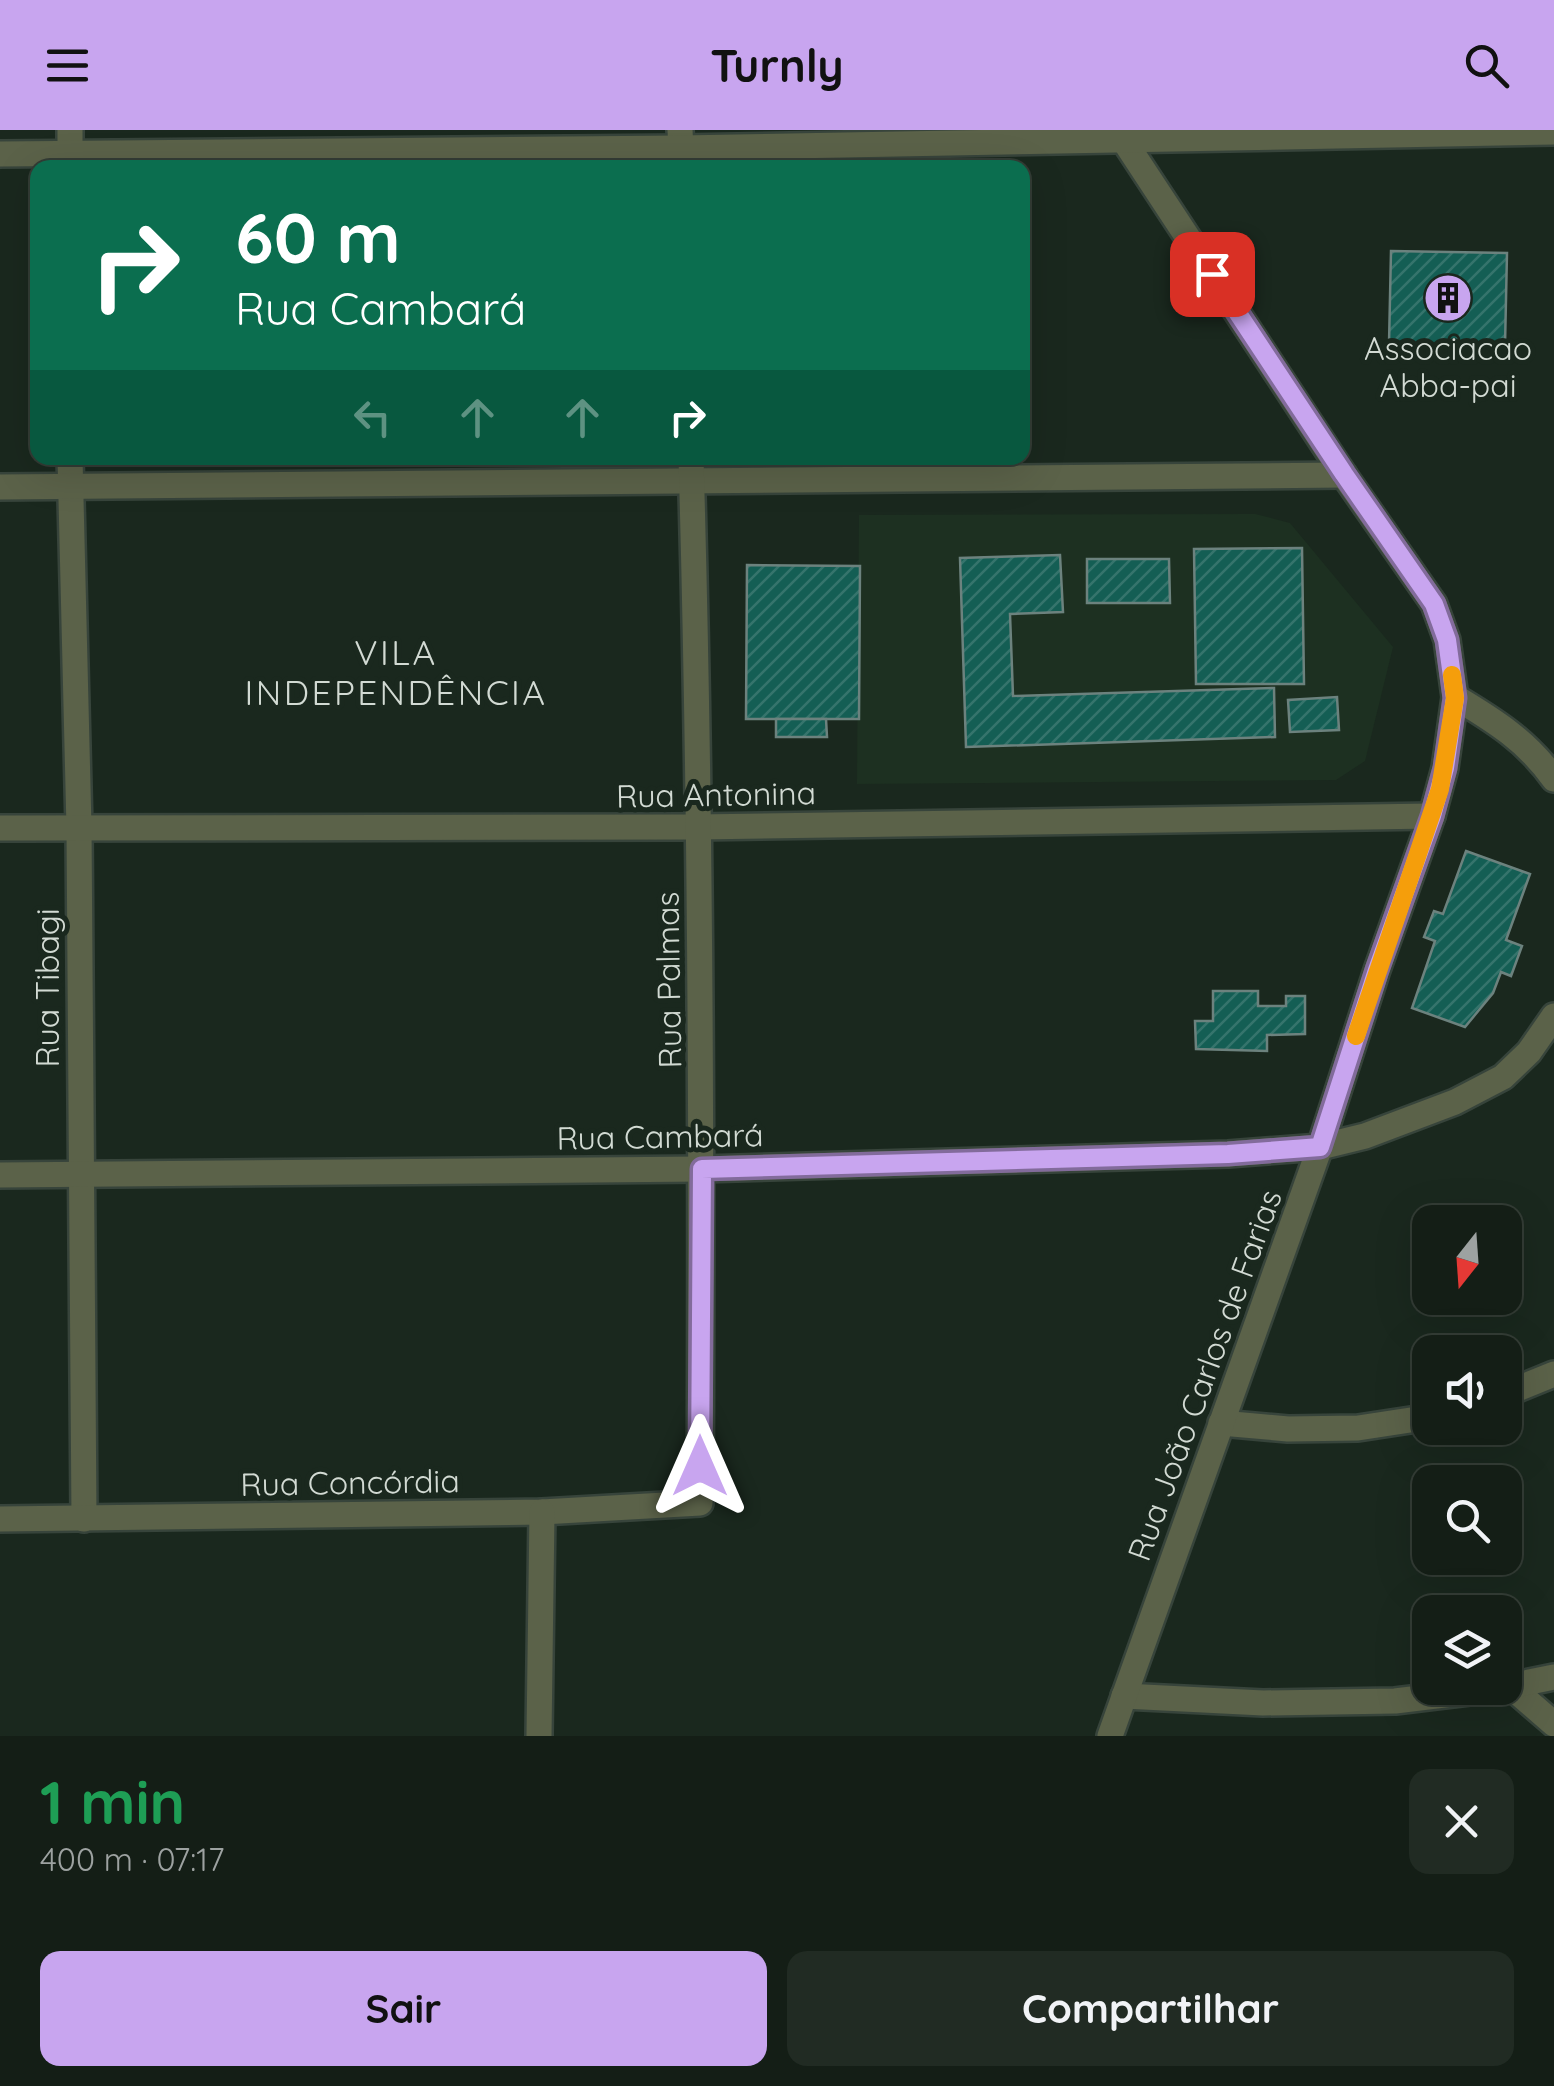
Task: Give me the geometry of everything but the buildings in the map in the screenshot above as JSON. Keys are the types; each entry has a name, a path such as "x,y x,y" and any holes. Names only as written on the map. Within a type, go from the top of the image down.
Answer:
{"street":[{"path":"0,154 681,148 1121,136 1554,132"},
{"name":"Rua João Carlos de Farias","path":"1110,1736 1320,1147 1432,816 1445,768 1455,698 1447,640 1434,604 1121,136"},
{"name":"Rua Tibagi","path":"70,465 78,828 84,1518"},
{"path":"0,487 691,469 1344,474"},
{"name":"Rua Palmas","path":"691,469 702,1169 700,1503"},
{"path":"1455,698 1504,727 1540,759 1554,779"},
{"name":"Rua Antonina","path":"0,828 698,827 1432,816"},
{"name":"Rua Cambará","path":"0,1175 702,1169 1228,1154 1320,1147 1365,1136 1456,1102 1503,1077 1529,1052 1554,1016"},
{"path":"1522,1387 1554,1374"},
{"path":"1221,1422 1288,1429 1358,1428 1412,1420"},
{"name":"Rua Concórdia","path":"0,1519 542,1512 700,1503"},
{"path":"539,1736 542,1512"},
{"path":"1522,1684 1554,1677"},
{"path":"1124,1696 1263,1703 1412,1699"},
{"path":"1522,1700 1554,1724"}],"shaded area":[{"path":"1255,514 1290,523 1393,647 1365,761 1336,780 857,784 859,515"}],"slow traffic":[{"path":"1356,1036 1440,789 1452,728 1452,675"}],"place":[{"name":"Associacao Abba-pai","path":"1448,298"}],"district":[{"name":"VILA INDEPENDÊNCIA","path":"396,672"}],"route":[{"path":"700,1466 702,1169 1228,1154 1320,1147 1432,816 1445,768 1455,698 1447,640 1434,604 1212,274"}]}
